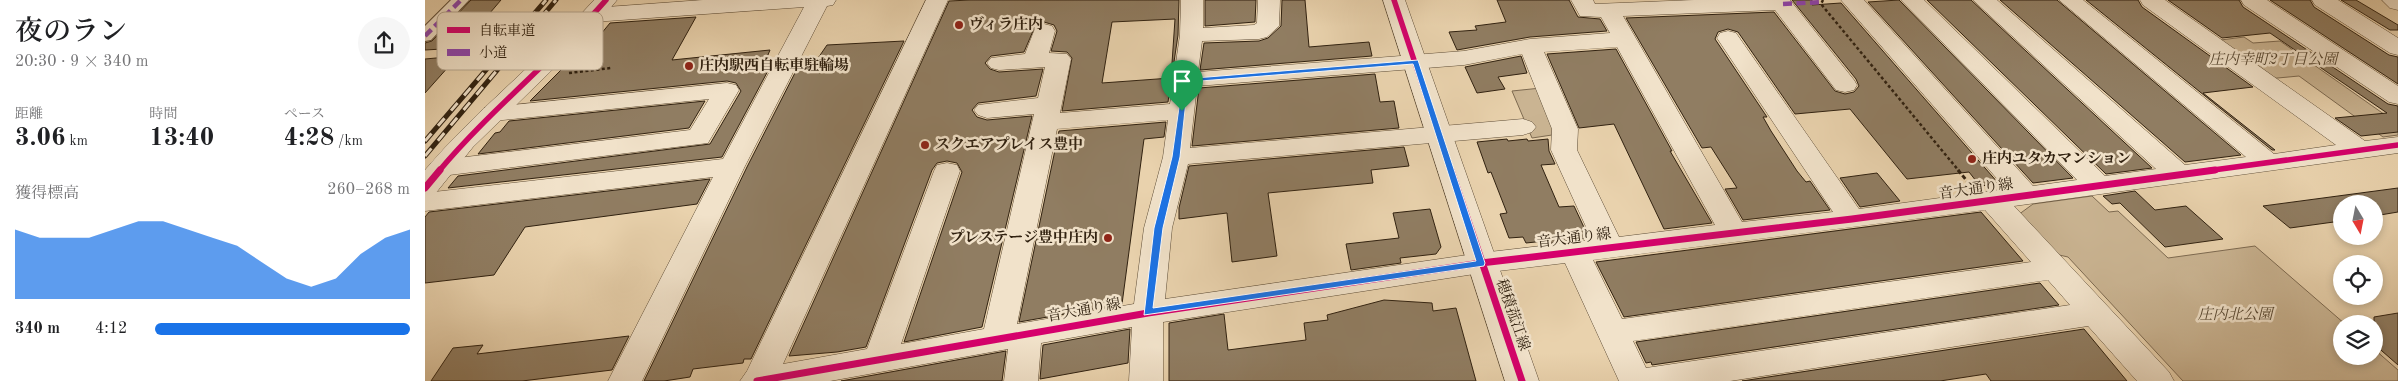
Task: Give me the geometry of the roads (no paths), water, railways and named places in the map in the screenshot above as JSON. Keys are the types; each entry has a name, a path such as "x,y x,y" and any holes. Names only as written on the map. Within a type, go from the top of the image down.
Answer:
{"street":[{"path":"449,12 461,0"},
{"path":"625,381 732,166 819,0"},
{"path":"600,8 825,0"},
{"path":"758,381 937,0"},
{"path":"1146,381 1148,312 1159,228 1176,157 1191,35 1192,0"},
{"path":"1191,35 1259,32 1268,26 1269,0"},
{"name":"穂積菰江線","path":"1395,0 1481,263 1522,381"},
{"path":"1581,0 1588,11 1780,1 1845,85"},
{"path":"1851,0 2026,195"},
{"path":"1913,0 2099,186"},
{"path":"1984,0 2179,175"},
{"path":"2070,0 2269,163"},
{"path":"2151,0 2360,150"},
{"path":"2252,0 2398,98"},
{"path":"2323,0 2398,48"},
{"path":"2393,0 2398,3"},
{"path":"1608,10 1626,38 1734,233"},
{"path":"425,36 437,24"},
{"path":"1035,60 1044,31"},
{"path":"1185,80 1464,58 1530,46 1626,38"},
{"path":"1728,38 1852,219"},
{"path":"1530,46 1565,129 1564,150 1610,248"},
{"path":"999,63 1059,59 1048,114 1012,336 1021,381"},
{"path":"425,188 464,141 537,70"},
{"path":"441,168 699,137 727,90 493,113"},
{"path":"987,110 1048,114 1182,111"},
{"path":"1176,157 1439,136 1523,127"},
{"name":"音大通り線","path":"758,381 823,375 879,360 1148,312 1481,263 1852,219 2398,145"},
{"path":"425,202 732,166"},
{"path":"879,360 947,171"},
{"path":"1988,201 2055,269 2157,381"},
{"path":"1575,252 1601,312 1614,332 1636,381"},
{"path":"1614,332 2055,269"},
{"path":"1646,381 2096,313"}],"railway":[{"path":"536,12 546,0"},
{"path":"546,12 556,0"},
{"path":"425,141 486,70"},
{"path":"425,156 497,70"}],"place":[{"name":"ヴィラ庄内","path":"959,25"},
{"name":"庄内駅西自転車駐輪場","path":"689,66"},
{"name":"スクエアプレイス豊中","path":"925,145"},
{"name":"庄内ユタカマンション","path":"1972,159"},
{"name":"プレステージ豊中庄内","path":"1108,238"}],"park label":[{"name":"庄内幸町2丁目公園","path":"2273,60"},
{"name":"庄内北公園","path":"2235,315"}]}
